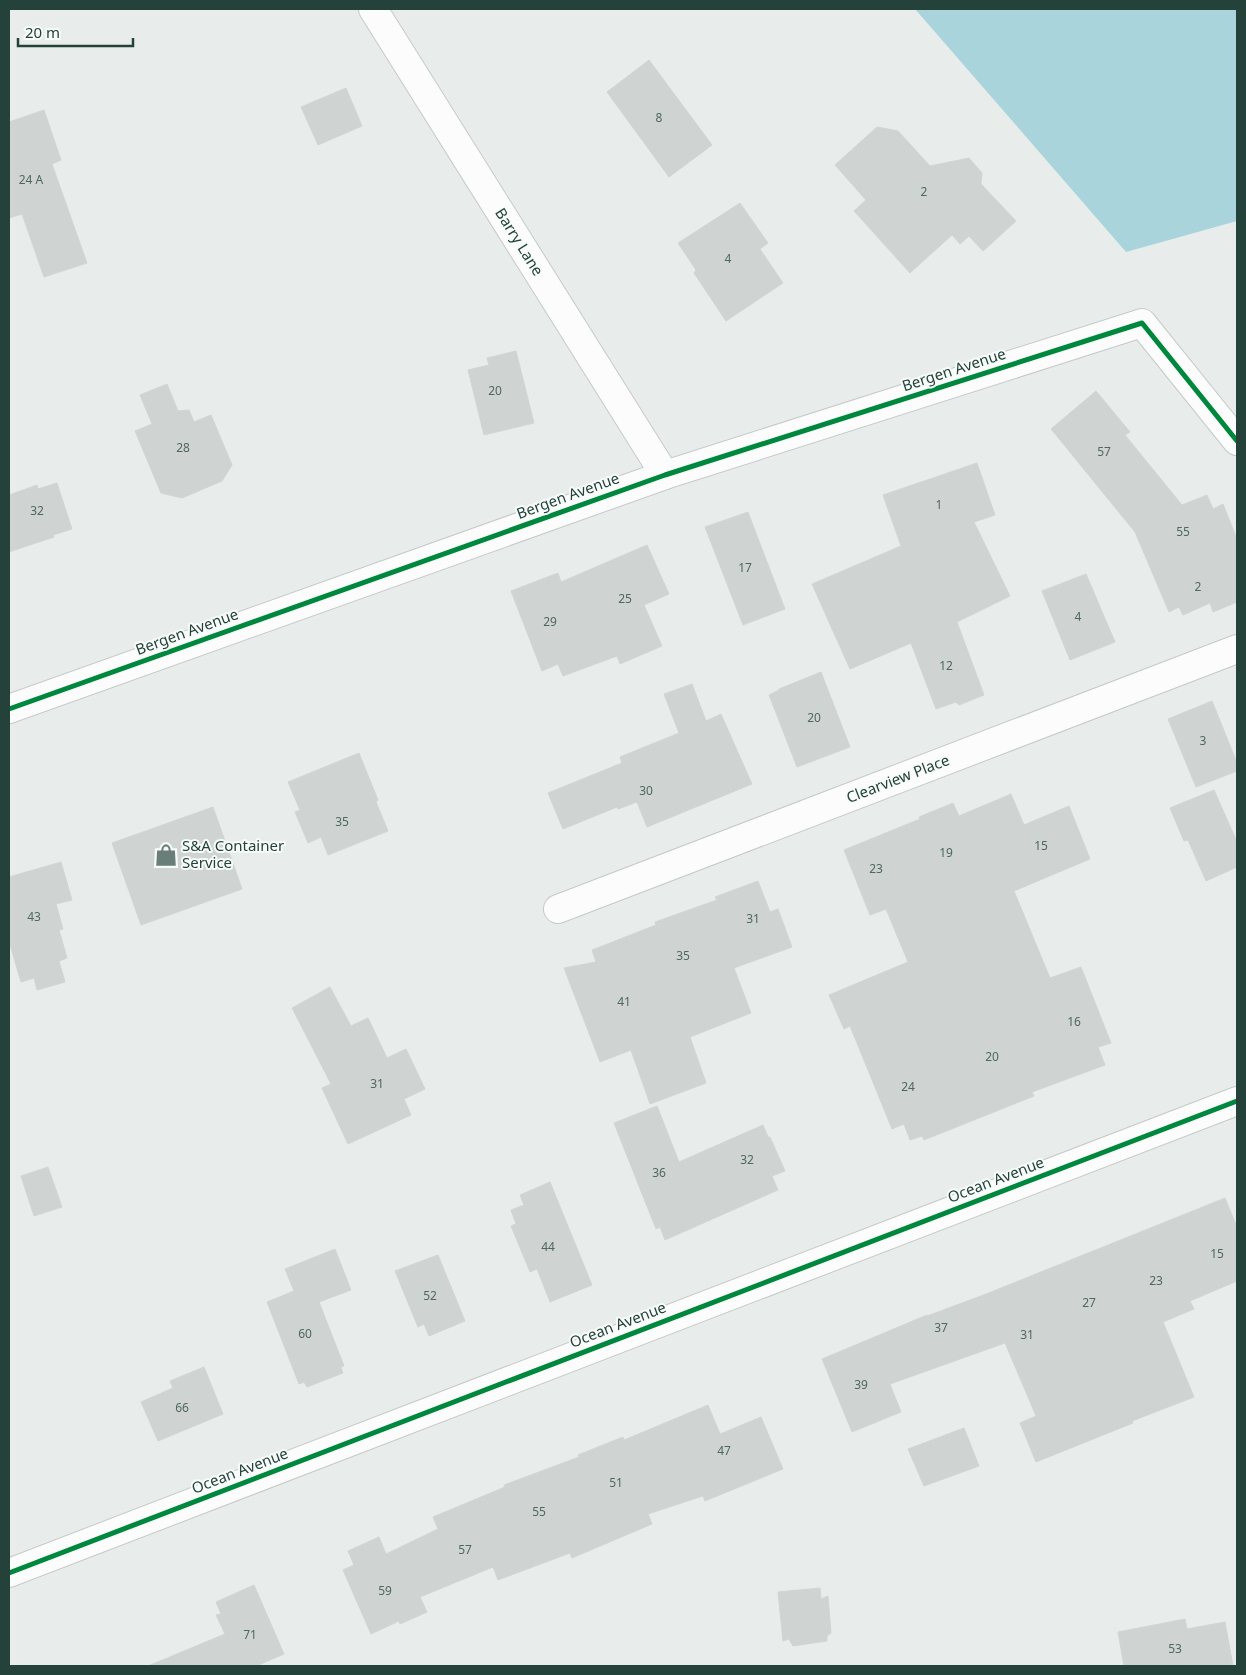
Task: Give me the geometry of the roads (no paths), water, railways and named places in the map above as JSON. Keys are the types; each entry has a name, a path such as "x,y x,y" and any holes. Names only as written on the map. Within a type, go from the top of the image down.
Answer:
{"street":[{"name":"Barry Lane","path":"372,9 665,475"},
{"name":"Bergen Avenue","path":"9,709 665,475 1142,323 1237,441"},
{"name":"Clearview Place","path":"558,909 1237,649"},
{"name":"Ocean Avenue","path":"9,1573 1237,1101"}],"water":[{"path":"915,9 1237,9 1237,221 1126,252"}],"place":[{"name":"S&A Container Service","path":"166,855"}]}
